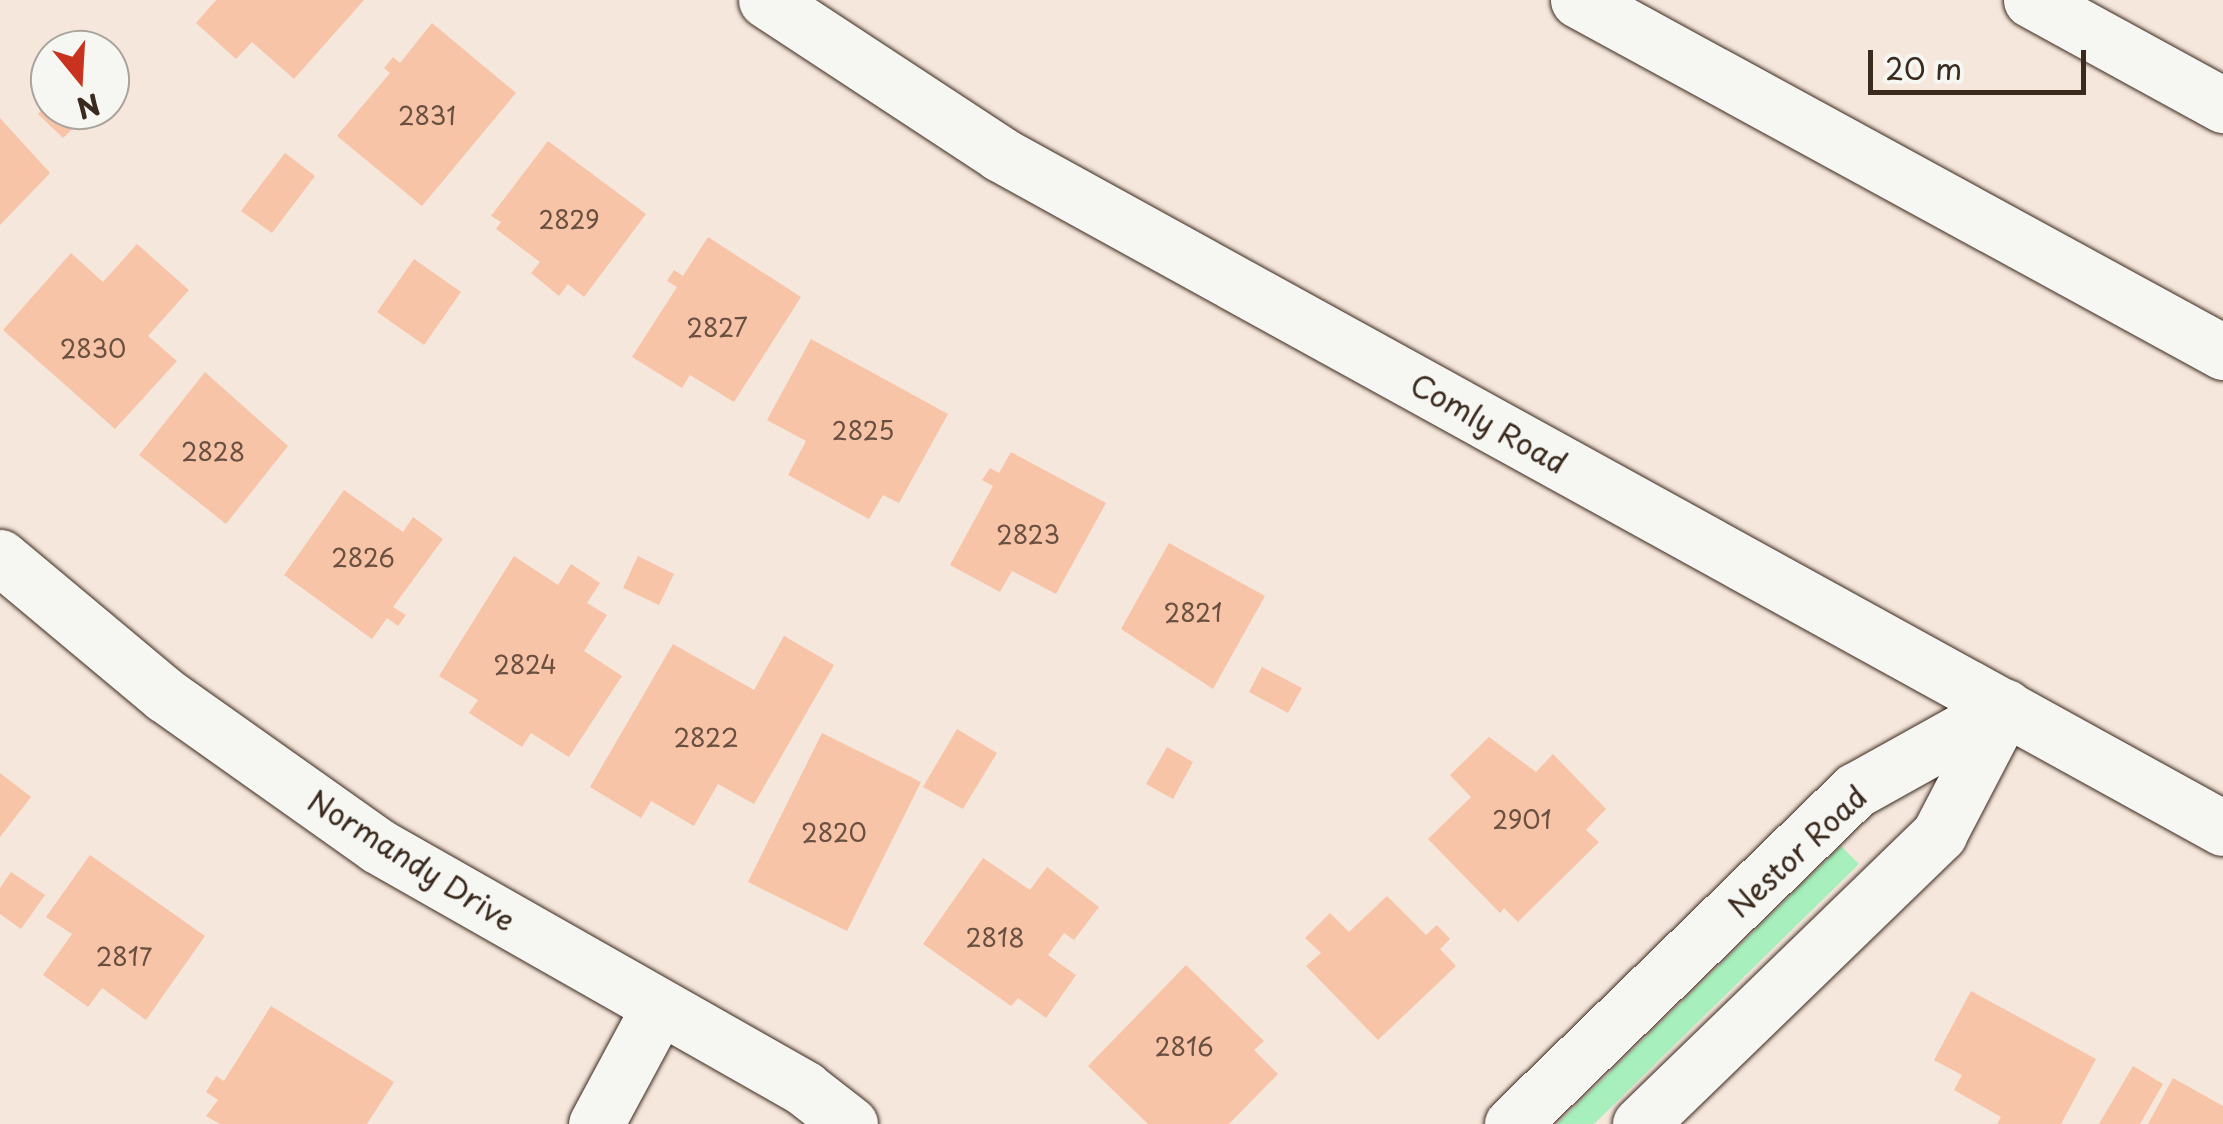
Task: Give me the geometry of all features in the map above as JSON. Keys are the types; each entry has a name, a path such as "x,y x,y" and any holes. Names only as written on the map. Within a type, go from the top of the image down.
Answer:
{"street":[{"name":"Comly Road","path":"766,0 1000,154 2223,828"},
{"path":"1578,0 2223,352"},
{"path":"2032,0 2223,106"},
{"name":"Normandy Drive","path":"0,557 165,695 378,846 804,1089 850,1124"},
{"name":"Nestor Road","path":"1512,1124 1856,790 2005,708"},
{"path":"1640,1124 1938,834 2005,708"},
{"path":"596,1124 659,1007"}],"green space":[{"path":"1841,846 1859,864 1594,1124 1557,1124"}],"building":[{"path":"216,0 364,0 294,79 252,42 236,59 196,23"},
{"path":"432,23 516,93 422,206 337,136 390,73 384,68 393,57 400,63"},
{"path":"0,118 50,173 0,225"},
{"path":"55,130 71,130 63,138"},
{"path":"548,141 646,214 584,297 568,284 559,296 531,273 540,262 496,229 501,222 491,216"},
{"path":"285,153 315,176 272,233 241,211"},
{"path":"708,237 801,297 734,402 690,375 682,388 632,357 677,287 667,281 674,270 683,276"},
{"path":"137,244 189,290 148,336 177,361 115,429 3,330 71,253 103,282"},
{"path":"414,259 461,292 424,345 377,312"},
{"path":"811,339 948,414 899,503 883,495 869,519 788,475 806,441 767,420"},
{"path":"205,372 288,446 226,524 139,455"},
{"path":"1011,452 1106,503 1056,594 1012,571 1000,592 950,565 993,486 982,480 990,468 999,473"},
{"path":"344,490 403,532 413,517 443,539 393,607 406,615 398,626 387,618 372,639 284,575"},
{"path":"1169,543 1265,596 1213,689 1121,629"},
{"path":"514,556 558,585 571,564 600,583 587,603 607,615 584,651 622,676 569,757 531,733 522,747 469,713 478,700 439,676"},
{"path":"638,556 674,574 659,605 623,588"},
{"path":"784,636 834,665 754,804 718,784 694,826 651,801 641,818 590,787 673,644 754,690"},
{"path":"1262,667 1302,688 1288,713 1249,692"},
{"path":"957,729 997,753 963,809 923,787"},
{"path":"822,733 921,782 847,931 748,882"},
{"path":"1489,737 1536,772 1553,754 1606,809 1586,830 1599,842 1518,922 1504,908 1500,913 1428,839 1471,797 1450,775"},
{"path":"1167,747 1193,762 1173,799 1146,784"},
{"path":"0,773 31,797 0,837"},
{"path":"90,855 205,936 146,1020 102,988 88,1007 43,975 72,934 46,917"},
{"path":"983,858 1030,890 1047,867 1099,907 1074,940 1064,933 1048,955 1076,975 1046,1018 1018,998 1011,1006 923,944"},
{"path":"11,872 45,895 21,929 0,914 0,888"},
{"path":"1387,896 1426,935 1437,925 1450,939 1440,949 1456,966 1378,1040 1306,966 1321,953 1305,938 1330,913 1349,932"},
{"path":"1186,965 1264,1041 1254,1050 1278,1074 1229,1124 1148,1124 1088,1066"},
{"path":"1971,991 2096,1059 2061,1124 1997,1124 2001,1117 1954,1090 1962,1075 1934,1060"},
{"path":"271,1006 394,1082 367,1124 220,1124 206,1116 218,1100 206,1092 216,1076 224,1081"},
{"path":"2133,1066 2163,1084 2140,1124 2099,1124"},
{"path":"2173,1078 2223,1106 2223,1124 2148,1124"}]}
